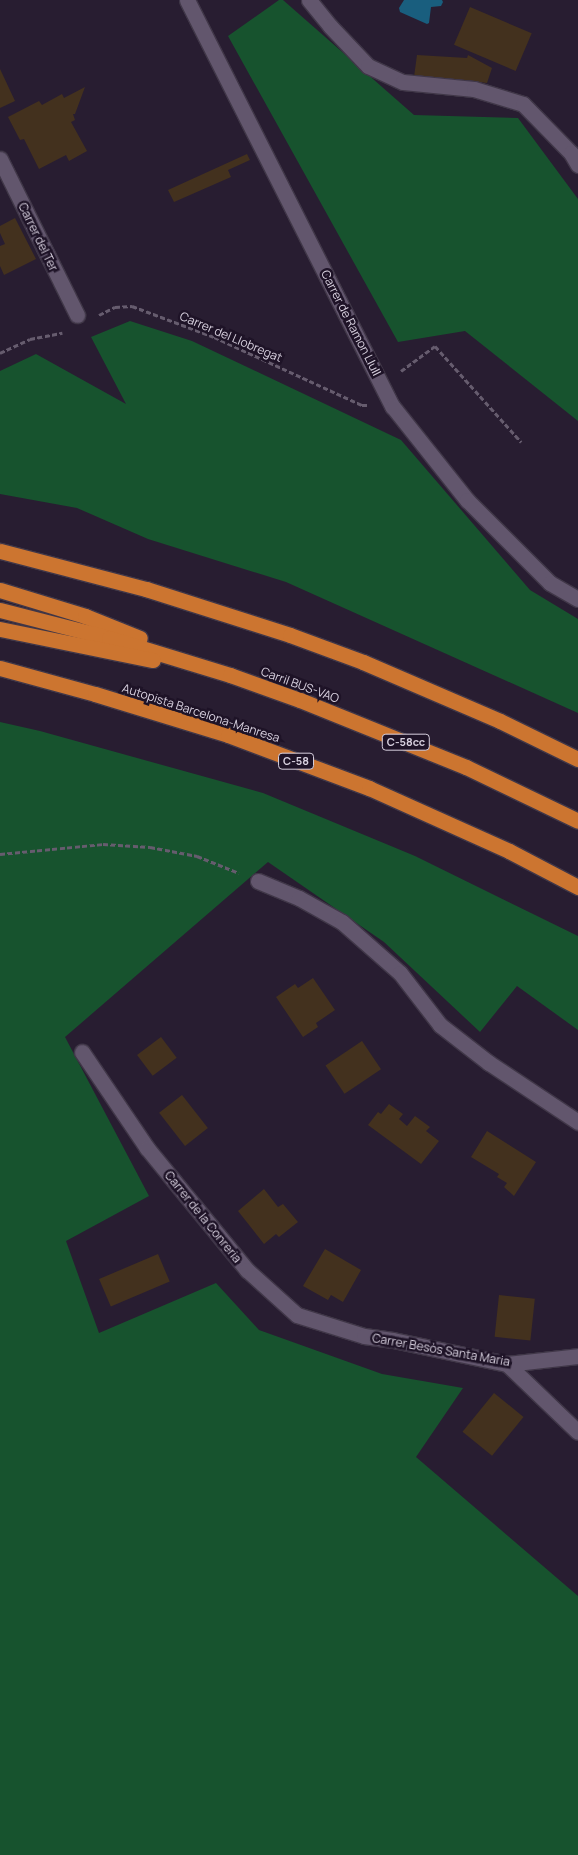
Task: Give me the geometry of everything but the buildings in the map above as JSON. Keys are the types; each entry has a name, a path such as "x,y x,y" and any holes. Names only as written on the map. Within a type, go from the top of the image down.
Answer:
{"highway":[{"path":"0,551 146,589 290,635 362,662 500,720 578,759"},
{"name":"C-58cc","path":"0,590 85,616 230,675"},
{"name":"Carril BUS-VAO","path":"0,610 109,638 230,675 384,732 466,767 578,821"},
{"name":"C-58cc","path":"0,629 230,675"},
{"name":"Autopista Barcelona-Manresa","path":"0,668 94,694 228,735 334,775 509,851 578,887"}],"street":[{"name":"Carrer de Ramon Llull","path":"187,0 393,407 467,500 550,583 578,599"},
{"path":"309,0 330,26 368,66 403,82 474,89 523,104 571,153 578,165"},
{"name":"Carrer del Ter","path":"0,159 77,315"},
{"path":"258,881 299,898 342,922 400,973 440,1025 489,1063 578,1122"},
{"name":"Carrer de la Conreria","path":"82,1052 147,1148 247,1270 297,1315 364,1336"},
{"name":"Carrer Besòs Santa Maria","path":"364,1336 393,1340 507,1364 578,1356"},
{"path":"507,1364 578,1432"}],"path":[{"name":"Carrer del Llobregat","path":"97,316 115,307 132,306 214,337 362,405 393,407"},
{"path":"0,353 30,339 62,333 69,329"},
{"path":"383,385 434,346 521,442"},
{"path":"0,854 103,844 150,847 197,856 258,881"}],"green space":[{"path":"279,0 283,0 414,115 518,118 578,199 578,421 465,331 398,342 228,36"},
{"path":"130,321 192,341 401,440 530,590 578,619 578,713 286,582 148,539 77,508 0,494 0,371 36,354 126,404 91,337"},
{"path":"0,722 40,731 263,793 415,856 578,936 578,1030 517,986 480,1032 384,942 268,862 65,1037 149,1196 66,1241 99,1333 216,1283 259,1330 382,1374 463,1388 416,1457 578,1596 578,1855 0,1855"}],"water":[{"path":"404,0 442,0 443,2 441,6 431,7 429,23 427,24 400,12 399,8"}]}
